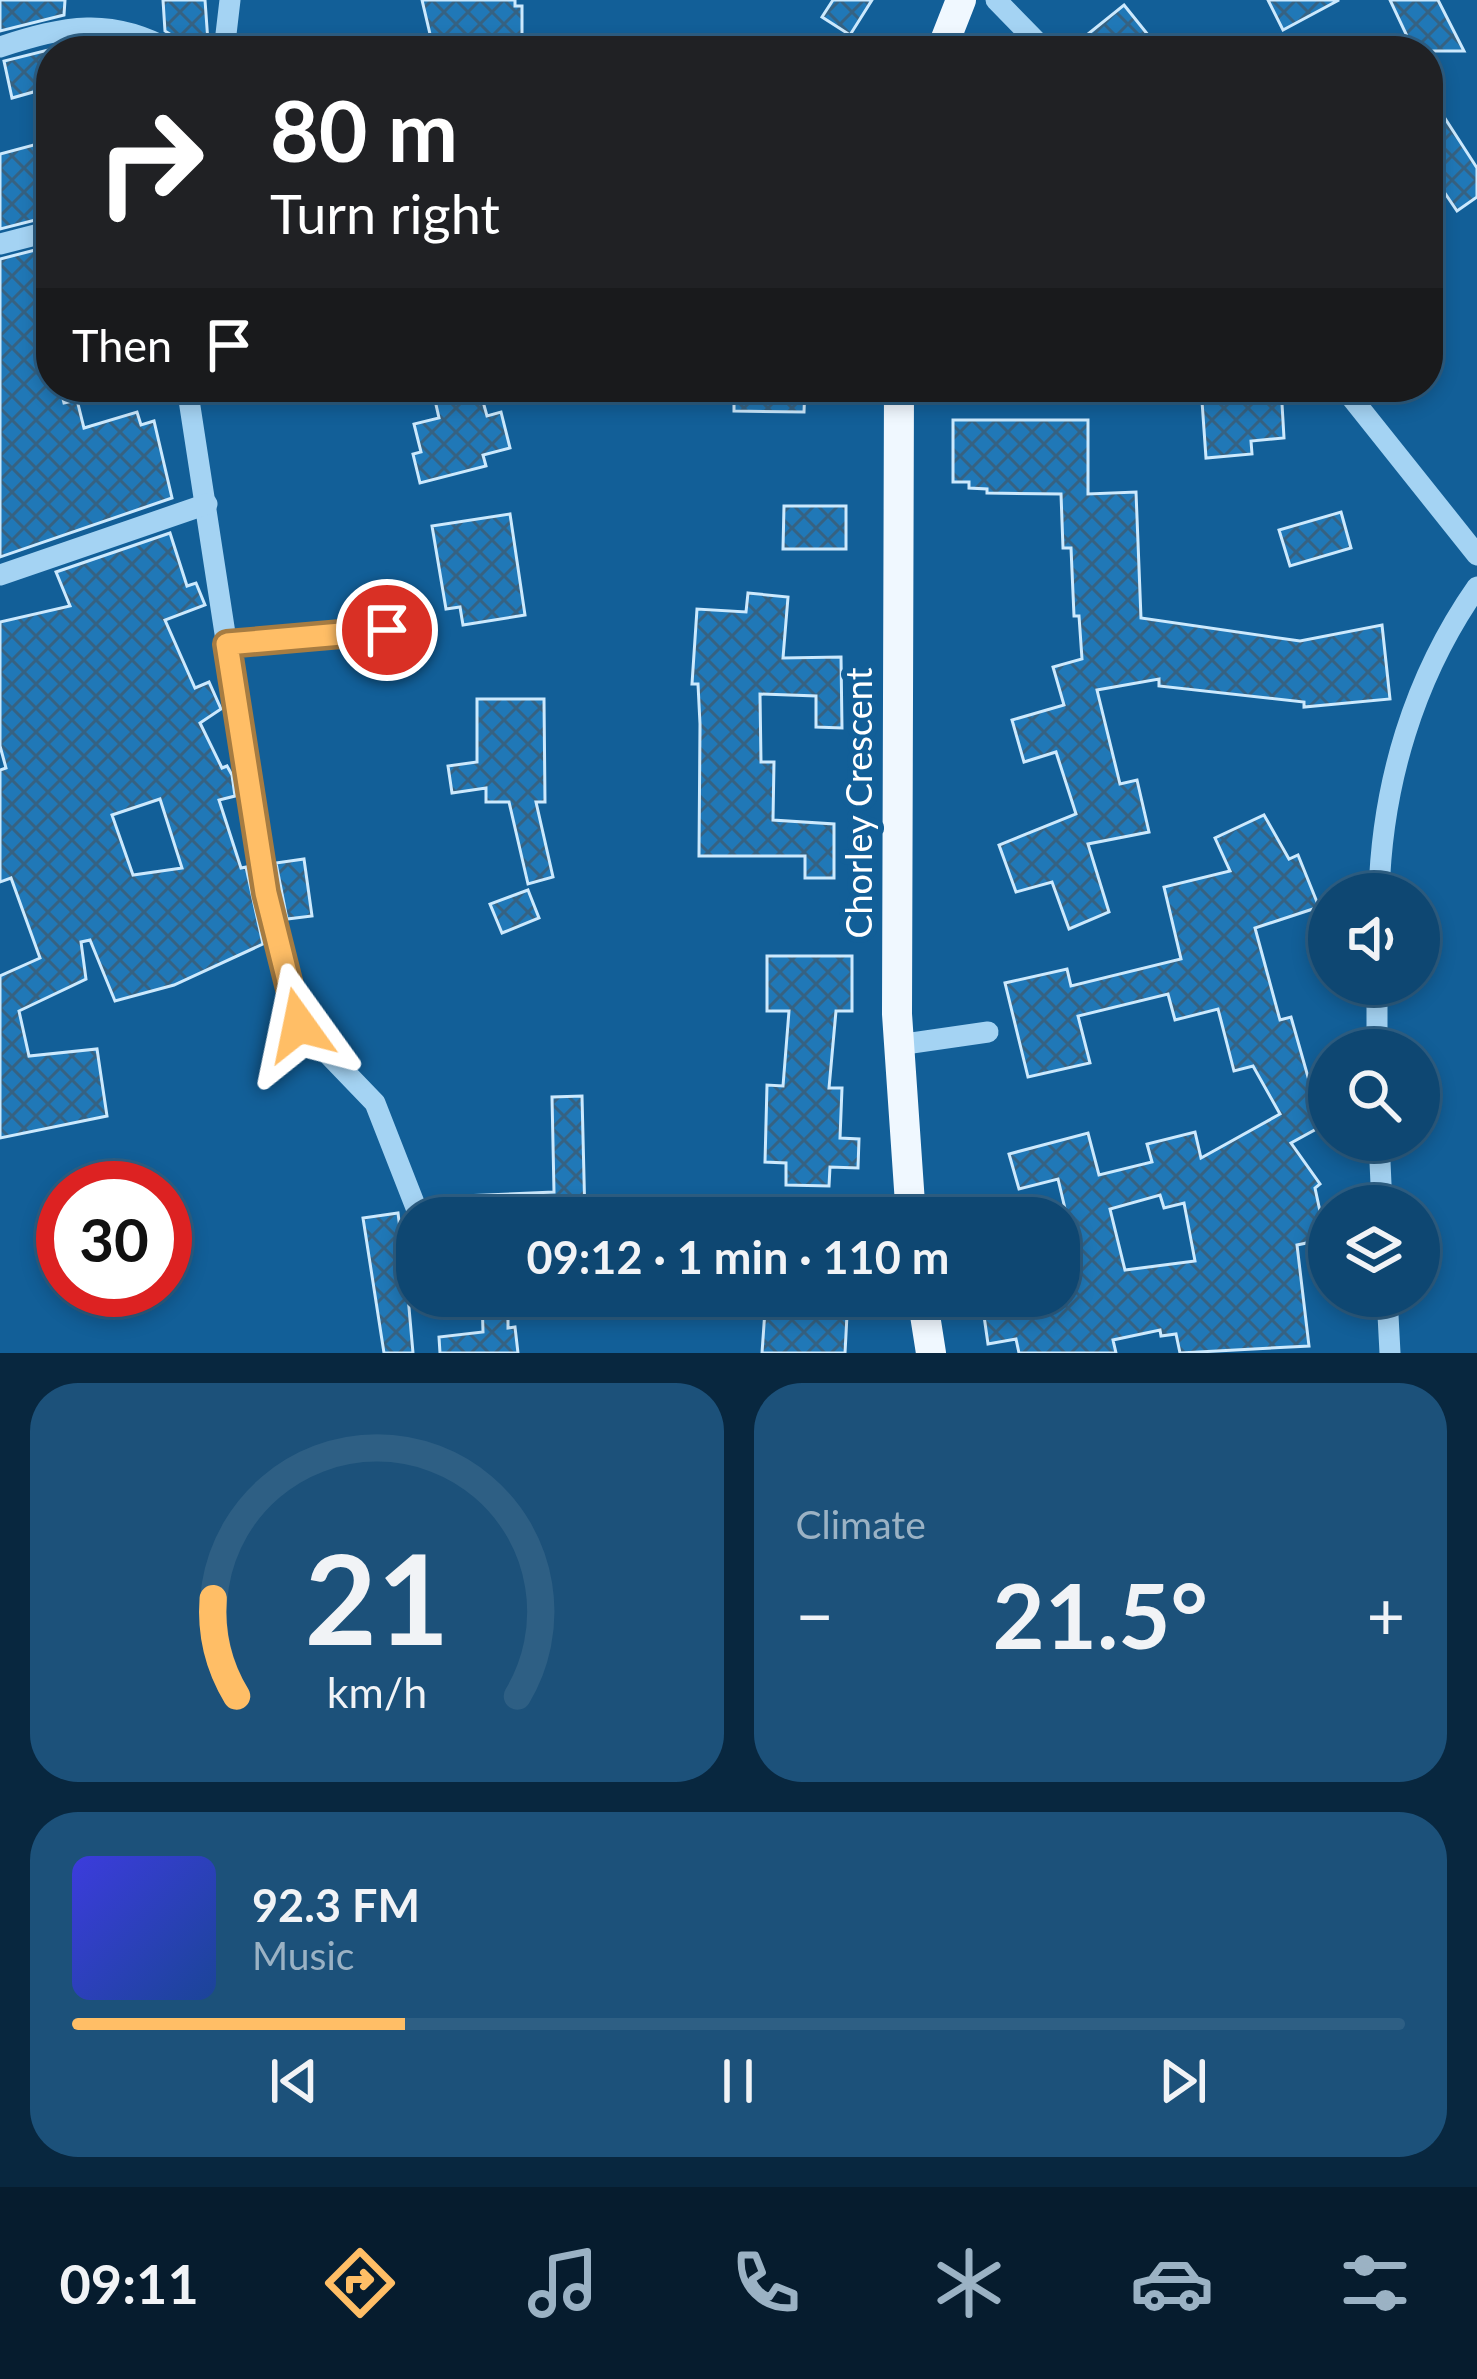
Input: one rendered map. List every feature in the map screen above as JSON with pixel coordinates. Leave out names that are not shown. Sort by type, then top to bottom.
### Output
[{"type":"main road","points":[[947,36],[962,0]]},
{"type":"main road","name":"Chorley Crescent","points":[[899,402],[898,1045],[909,1197]]},
{"type":"main road","points":[[925,1317],[931,1353]]},
{"type":"street","points":[[226,36],[230,0]]},
{"type":"street","points":[[996,0],[1031,36]]},
{"type":"street","points":[[40,36],[81,26],[147,36]]},
{"type":"street","points":[[0,46],[36,37]]},
{"type":"street","points":[[0,244],[36,235]]},
{"type":"street","points":[[190,402],[266,893],[302,1031],[333,1054],[375,1102],[412,1197]]},
{"type":"street","points":[[1355,402],[1477,555]]},
{"type":"street","points":[[0,575],[207,505]]},
{"type":"street","points":[[1381,873],[1386,823],[1407,724],[1427,673],[1477,587]]},
{"type":"street","points":[[227,644],[387,630]]},
{"type":"street","points":[[898,1045],[988,1032]]},
{"type":"street","points":[[1388,1317],[1390,1353]]},
{"type":"building","points":[[0,0],[65,0],[64,15],[0,31]]},
{"type":"building","points":[[163,0],[205,0],[208,36],[173,36],[165,31]]},
{"type":"building","points":[[422,0],[515,0],[515,6],[522,6],[522,36],[430,36]]},
{"type":"building","points":[[833,0],[872,0],[850,35],[822,17]]},
{"type":"building","points":[[1268,0],[1339,0],[1283,30]]},
{"type":"building","points":[[1390,0],[1438,0],[1464,51],[1443,51],[1443,36],[1407,36]]},
{"type":"building","points":[[1124,5],[1149,36],[1090,36]]},
{"type":"building","points":[[36,53],[36,91],[12,98],[4,61]]},
{"type":"building","points":[[1443,115],[1477,168],[1477,197],[1457,211],[1443,190]]},
{"type":"building","points":[[36,144],[36,220],[0,229],[0,154]]},
{"type":"building","points":[[36,250],[36,402],[78,402],[84,428],[137,412],[141,425],[154,421],[172,498],[0,557],[0,259]]},
{"type":"building","points":[[435,402],[483,402],[487,416],[501,412],[510,448],[483,455],[486,466],[420,483],[413,454],[421,452],[414,424],[439,418]]},
{"type":"building","points":[[734,402],[804,402],[804,412],[734,411]]},
{"type":"building","points":[[1202,402],[1282,402],[1284,438],[1251,441],[1252,454],[1206,458]]},
{"type":"building","points":[[953,420],[1088,420],[1088,494],[1136,492],[1141,618],[1300,641],[1382,625],[1390,699],[1304,707],[1304,702],[1159,686],[1159,679],[1097,690],[1120,784],[1137,780],[1149,832],[1088,844],[1109,912],[1069,929],[1052,882],[1016,892],[999,845],[1076,814],[1056,752],[1024,762],[1012,720],[1064,705],[1053,667],[1082,659],[1079,616],[1074,616],[1071,548],[1063,548],[1061,494],[987,493],[987,489],[969,488],[969,482],[953,482]]},
{"type":"building","points":[[784,506],[846,506],[846,549],[783,549]]},
{"type":"building","points":[[1341,512],[1351,548],[1290,566],[1279,530]]},
{"type":"building","points":[[510,514],[525,615],[463,625],[460,607],[446,609],[432,526]]},
{"type":"building","points":[[170,533],[187,586],[196,583],[205,605],[165,620],[195,688],[209,682],[221,709],[200,723],[222,768],[227,766],[232,775],[235,796],[219,800],[241,868],[246,867],[263,944],[174,985],[115,1001],[90,940],[81,942],[86,979],[19,1011],[29,1056],[97,1049],[107,1116],[0,1138],[0,976],[40,958],[11,878],[0,882],[0,770],[6,768],[0,746],[0,622],[70,606],[56,572]],"holes":[[[160,799],[182,868],[133,875],[112,815]]]},
{"type":"building","points":[[748,593],[788,597],[783,658],[841,657],[842,728],[816,727],[816,696],[760,694],[761,762],[774,762],[773,820],[834,824],[834,878],[805,878],[805,856],[699,856],[700,724],[698,684],[692,684],[697,609],[746,612]]},
{"type":"building","points":[[477,699],[544,699],[545,802],[536,802],[553,877],[528,884],[509,802],[486,802],[486,788],[452,793],[448,766],[477,762]]},
{"type":"building","points":[[1264,815],[1289,859],[1298,855],[1308,880],[1308,911],[1255,928],[1280,1020],[1291,1017],[1308,1077],[1308,1134],[1291,1143],[1320,1184],[1308,1185],[1308,1243],[1297,1245],[1309,1346],[1180,1353],[1176,1334],[1161,1336],[1160,1330],[1113,1340],[1116,1353],[1019,1353],[1016,1339],[988,1344],[984,1317],[1080,1317],[1080,1197],[1062,1197],[1058,1179],[1019,1189],[1009,1154],[1088,1133],[1099,1175],[1152,1162],[1147,1144],[1195,1132],[1201,1158],[1280,1114],[1253,1066],[1234,1071],[1218,1009],[1175,1020],[1168,994],[1078,1016],[1090,1063],[1028,1077],[1005,983],[1067,969],[1071,986],[1181,959],[1164,887],[1230,871],[1215,838]],"holes":[[[1160,1195],[1164,1208],[1184,1203],[1195,1261],[1125,1270],[1110,1209]]]},
{"type":"building","points":[[304,859],[312,916],[287,919],[276,863]]},
{"type":"building","points":[[528,890],[539,918],[502,933],[490,904]]},
{"type":"building","points":[[767,956],[852,956],[852,1011],[836,1011],[829,1088],[842,1088],[840,1138],[859,1139],[858,1168],[830,1167],[829,1186],[786,1185],[786,1163],[765,1162],[767,1085],[783,1086],[789,1011],[767,1011]]},
{"type":"building","points":[[582,1096],[584,1197],[439,1197],[554,1192],[552,1097]]},
{"type":"building","points":[[396,1213],[396,1317],[410,1317],[413,1353],[384,1353],[363,1218]]},
{"type":"building","points":[[483,1317],[508,1317],[508,1328],[515,1327],[518,1353],[440,1353],[439,1337],[483,1332]]},
{"type":"building","points":[[765,1317],[847,1317],[845,1353],[762,1353]]},
{"type":"route","points":[[299,1025],[294,989],[266,893],[227,644],[387,630]]}]
